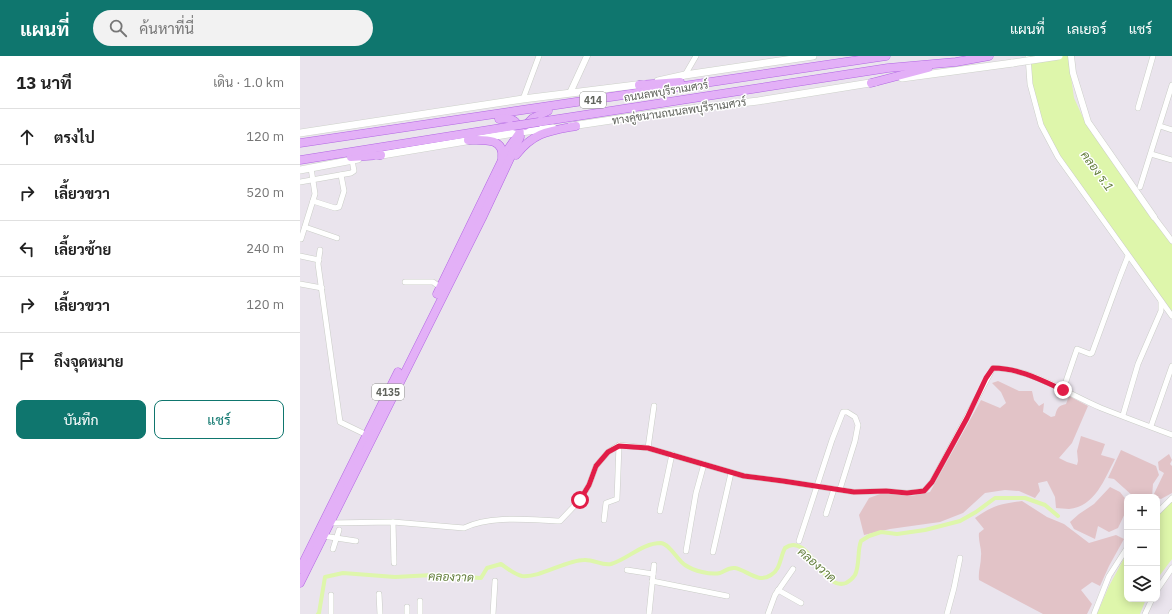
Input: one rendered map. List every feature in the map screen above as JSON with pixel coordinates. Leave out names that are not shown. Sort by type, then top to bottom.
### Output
[{"type":"main road","name":"414","points":[[300,133],[523,99],[639,85],[685,75],[813,56]]},
{"type":"main road","points":[[886,56],[888,68]]},
{"type":"main road","name":"ถนนลพบุรีราเมศวร์","points":[[300,143],[444,123],[886,56]]},
{"type":"main road","name":"ถนนลพบุรีราเมศวร์","points":[[300,160],[310,163],[517,129],[538,122],[888,68],[956,62],[988,56]]},
{"type":"main road","name":"ทางคู่ขนานถนนลพบุรีราเมศวร์","points":[[300,170],[310,163],[352,160],[468,140],[517,129],[576,126],[665,112],[758,101],[872,82],[1059,56]]},
{"type":"main road","points":[[872,82],[956,62]]},
{"type":"main road","points":[[639,85],[737,78]]},
{"type":"main road","name":"4135","points":[[300,583],[505,162],[506,152],[517,129],[540,114],[566,104]]},
{"type":"main road","points":[[444,123],[508,118],[517,124],[517,129]]},
{"type":"main road","points":[[505,162],[524,144],[533,138],[542,134],[576,126]]},
{"type":"main road","points":[[468,140],[493,141],[501,147],[505,162]]},
{"type":"main road","points":[[310,163],[381,155]]},
{"type":"main road","name":"4135","points":[[300,569],[303,556],[367,435],[440,287],[505,162]]},
{"type":"street","points":[[523,99],[539,56]]},
{"type":"street","points":[[570,93],[587,56]]},
{"type":"street","points":[[685,75],[696,56]]},
{"type":"street","points":[[1028,56],[1030,84],[1041,125],[1058,157],[1172,316]]},
{"type":"street","points":[[1070,56],[1073,73],[1088,122],[1172,241]]},
{"type":"street","points":[[1138,108],[1153,56]]},
{"type":"street","points":[[1140,187],[1170,99],[1172,85]]},
{"type":"street","points":[[1160,126],[1172,130]]},
{"type":"street","points":[[1151,154],[1172,160]]},
{"type":"street","points":[[300,182],[353,172],[352,160]]},
{"type":"street","points":[[301,238],[315,194],[310,163]]},
{"type":"street","points":[[313,202],[335,208],[339,207],[344,191],[341,175]]},
{"type":"street","points":[[305,227],[337,238]]},
{"type":"street","points":[[320,250],[319,260],[322,288],[340,422],[367,435]]},
{"type":"street","points":[[300,256],[319,260]]},
{"type":"street","points":[[1063,390],[1076,349],[1090,354],[1092,353],[1128,256]]},
{"type":"street","points":[[405,282],[433,282],[440,287]]},
{"type":"street","points":[[300,284],[322,288]]},
{"type":"street","points":[[1122,415],[1138,364],[1161,311],[1161,302]]},
{"type":"street","points":[[1151,426],[1172,366]]},
{"type":"street","points":[[330,523],[393,522],[464,528],[473,524],[498,520],[560,521],[580,500],[589,485],[596,466],[608,452],[619,446],[648,448],[744,476],[854,492],[886,491],[907,493],[924,491],[932,482],[967,418],[986,378],[993,368],[1004,368],[1038,378],[1100,407],[1172,435]]},
{"type":"street","points":[[648,448],[654,406]]},
{"type":"street","points":[[799,541],[830,446],[843,412],[847,412],[855,416],[858,425],[851,453],[826,514]]},
{"type":"street","points":[[604,520],[606,503],[617,500],[619,446]]},
{"type":"street","points":[[660,511],[672,454]]},
{"type":"street","points":[[686,551],[696,493],[704,464]]},
{"type":"street","points":[[712,552],[730,473]]},
{"type":"street","points":[[1160,510],[1172,498]]},
{"type":"street","points":[[393,522],[394,563]]},
{"type":"street","points":[[333,549],[339,530]]},
{"type":"street","points":[[323,536],[356,541]]},
{"type":"street","points":[[1094,614],[1109,576],[1124,553]]},
{"type":"street","points":[[947,614],[960,558]]},
{"type":"street","points":[[649,614],[654,565]]},
{"type":"street","points":[[1160,586],[1172,568]]},
{"type":"street","points":[[768,614],[778,590],[793,569]]},
{"type":"street","points":[[627,570],[652,574]]},
{"type":"street","points":[[493,614],[495,581]]},
{"type":"street","points":[[652,581],[727,596]]},
{"type":"street","points":[[778,590],[801,603]]},
{"type":"street","points":[[379,594],[380,614]]},
{"type":"street","points":[[331,595],[331,614]]},
{"type":"street","points":[[420,601],[420,614]]},
{"type":"street","points":[[1145,614],[1151,602]]},
{"type":"street","points":[[406,614],[407,607]]},
{"type":"shaded area","points":[[998,381],[1019,391],[1032,391],[1034,400],[1039,406],[1044,403],[1043,412],[1051,417],[1055,416],[1057,409],[1066,404],[1069,396],[1088,406],[1072,443],[1059,458],[1077,465],[1077,451],[1081,436],[1105,444],[1101,455],[1115,459],[1103,483],[1092,497],[1086,503],[1078,507],[1069,509],[1056,508],[1055,497],[1047,481],[1038,483],[1040,491],[1035,498],[1019,491],[1005,490],[985,493],[963,513],[940,522],[890,529],[864,535],[859,515],[869,498],[883,493],[912,496],[930,492],[981,400],[1000,408],[1006,403],[1001,392],[992,383]]},
{"type":"shaded area","points":[[1121,450],[1156,466],[1159,475],[1153,484],[1152,494],[1131,494],[1114,479],[1108,478]]},
{"type":"shaded area","points":[[1169,454],[1172,460],[1170,464],[1172,466],[1172,493],[1161,499],[1160,494],[1154,494],[1164,473],[1159,470],[1158,462]]},
{"type":"shaded area","points":[[1110,487],[1120,492],[1124,497],[1124,515],[1118,528],[1109,532],[1098,526],[1095,539],[1074,529],[1070,522],[1094,504]]},
{"type":"shaded area","points":[[1022,501],[1047,517],[1064,524],[1089,543],[1116,535],[1124,539],[1100,586],[1092,582],[1081,590],[1092,604],[1087,614],[1043,614],[979,580],[981,553],[979,533],[984,529],[975,518],[987,510],[1008,503]]},
{"type":"water","name":"คลอง ร.1","points":[[1028,56],[1068,56],[1074,98],[1085,122],[1172,243],[1172,312],[1058,155],[1043,124],[1032,86]]},
{"type":"water","points":[[1172,501],[1172,559],[1160,575],[1160,530],[1160,514]]},
{"type":"water","points":[[1124,558],[1124,602],[1145,602],[1140,614],[1097,614],[1109,586]]},
{"type":"waterway","name":"คลองวาด","points":[[318,614],[325,577],[343,573],[395,577],[433,575],[481,578],[487,568],[501,564],[517,574],[529,576],[577,561],[587,560],[611,564],[623,559],[641,548],[661,543],[667,546],[685,565],[697,571],[720,573],[735,568],[753,576],[762,578],[771,575],[777,570],[785,548],[794,545],[809,554],[830,579],[837,583],[846,583],[855,575],[857,571],[861,541],[869,536],[881,532],[897,534],[925,530],[960,521],[976,512],[995,498],[1025,498],[1045,505],[1058,516]]},
{"type":"route","points":[[580,500],[589,485],[596,466],[608,452],[619,446],[648,448],[744,476],[854,492],[886,491],[907,493],[924,491],[932,482],[980,394],[986,378],[993,368],[1004,368],[1038,378],[1063,390]]}]
